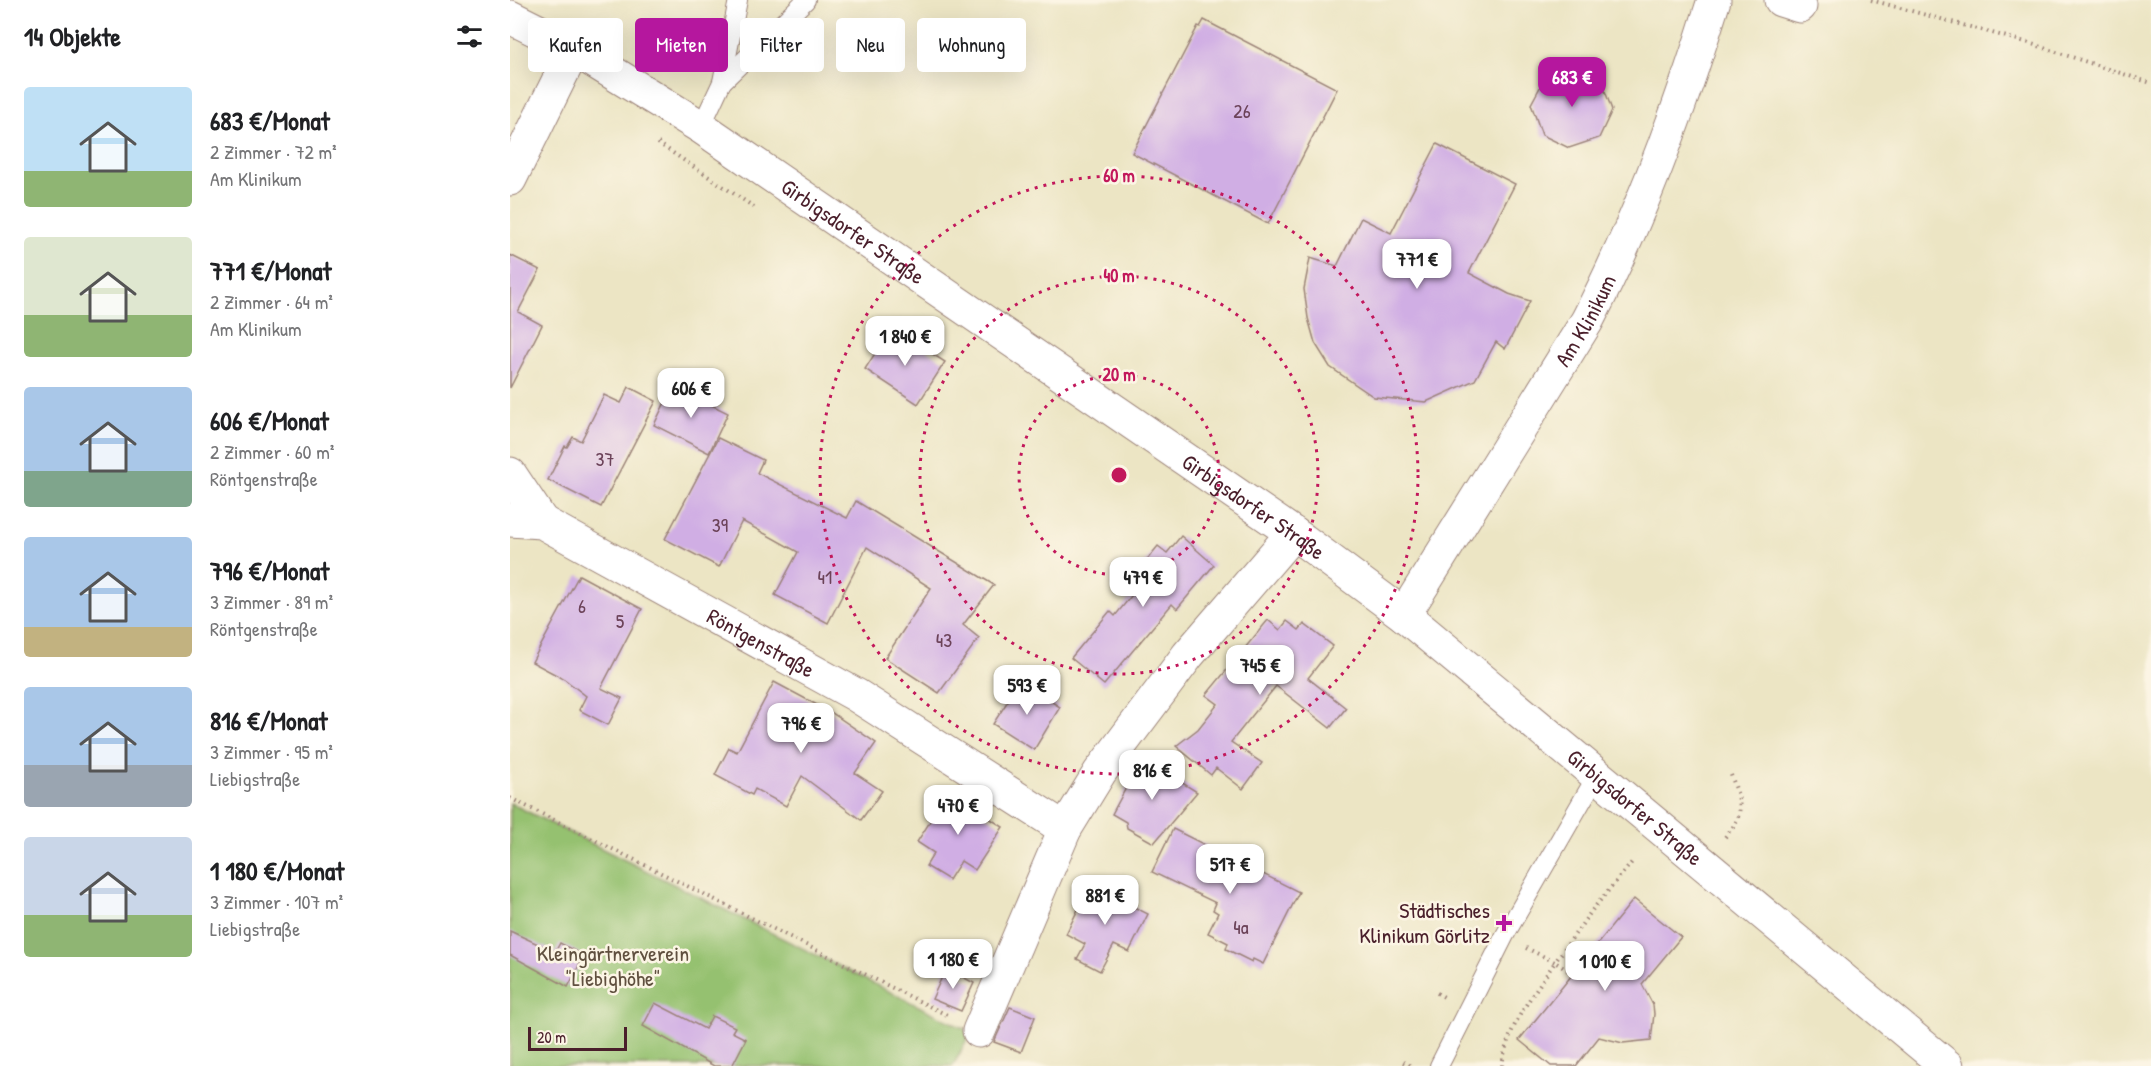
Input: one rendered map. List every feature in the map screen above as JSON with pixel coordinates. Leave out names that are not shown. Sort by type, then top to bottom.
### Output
[{"type":"street","name":"Am Klinikum","points":[[1404,615],[1587,321],[1609,279],[1685,94],[1714,0]]},
{"type":"street","name":"Girbigsdorfer Straße","points":[[510,17],[528,26]]},
{"type":"street","points":[[510,179],[563,72]]},
{"type":"street","name":"Girbigsdorfer Straße","points":[[611,72],[701,127],[1293,533],[1404,615],[1947,1066]]},
{"type":"street","name":"Röntgenstraße","points":[[510,474],[542,522]]},
{"type":"street","name":"Röntgenstraße","points":[[510,520],[542,522],[856,695],[1065,829]]},
{"type":"street","points":[[979,1031],[1065,829],[1100,772],[1188,655],[1293,533]]},
{"type":"lane","points":[[701,127],[722,82],[738,0]]},
{"type":"lane","points":[[722,82],[806,0]]},
{"type":"lane","points":[[1439,1066],[1505,935],[1597,774]]},
{"type":"path","points":[[1871,0],[2030,43],[2151,83]]},
{"type":"path","points":[[1703,863],[1737,824],[1741,812],[1731,775]]},
{"type":"path","points":[[510,798],[979,1031]]},
{"type":"path","points":[[1502,1066],[1506,1042],[1515,1023],[1593,909],[1633,861]]},
{"type":"path","points":[[1521,946],[1555,962],[1573,974]]},
{"type":"path","points":[[1403,1062],[1411,1066]]},
{"type":"green space","name":"Kleingärtnerverein \"Liebighöhe\"","points":[[510,803],[971,1032],[953,1066],[510,1066]]},
{"type":"building","points":[[1204,20],[1337,89],[1268,224],[1132,153],[1198,26],[1200,27]]},
{"type":"building","points":[[1574,67],[1601,80],[1612,110],[1599,138],[1569,148],[1542,135],[1531,104],[1545,78]]},
{"type":"building","points":[[1437,144],[1515,184],[1469,273],[1509,294],[1530,301],[1505,349],[1496,342],[1475,380],[1426,402],[1374,397],[1330,367],[1315,343],[1308,318],[1304,289],[1310,258],[1337,266],[1361,218],[1391,233]]},
{"type":"building","points":[[510,255],[540,270],[518,312],[542,325],[510,388]]},
{"type":"building","points":[[888,333],[903,343],[906,337],[945,362],[918,404],[865,369]]},
{"type":"building","points":[[673,386],[728,413],[709,453],[654,425]]},
{"type":"building","points":[[629,387],[656,401],[601,507],[548,480],[565,446],[567,447],[573,437],[581,441],[604,395],[621,403]]},
{"type":"building","points":[[718,438],[763,460],[757,473],[847,518],[856,501],[994,585],[963,625],[979,638],[939,693],[885,658],[931,588],[867,547],[828,623],[775,595],[798,552],[742,521],[719,567],[665,539]]},
{"type":"building","points":[[1181,536],[1214,565],[1177,609],[1172,604],[1104,685],[1071,658],[1110,611],[1115,616],[1149,574],[1141,567],[1158,546],[1167,553]]},
{"type":"building","points":[[579,575],[642,609],[601,688],[622,698],[608,725],[579,710],[586,696],[564,679],[532,662]]},
{"type":"building","points":[[1268,620],[1280,630],[1287,621],[1299,630],[1304,624],[1333,646],[1308,678],[1346,708],[1330,728],[1276,686],[1231,742],[1262,763],[1243,789],[1216,768],[1211,775],[1176,746],[1198,729],[1218,704],[1206,695]]},
{"type":"building","points":[[774,682],[832,713],[876,743],[855,773],[882,791],[861,820],[802,776],[786,806],[755,789],[752,795],[715,775],[729,748],[737,752]]},
{"type":"building","points":[[1020,682],[1060,707],[1034,750],[993,724]]},
{"type":"building","points":[[1142,758],[1197,792],[1154,843],[1127,828],[1126,822],[1112,814]]},
{"type":"building","points":[[949,792],[1003,827],[975,870],[961,861],[949,880],[926,866],[934,853],[917,842]]},
{"type":"building","points":[[1173,829],[1299,892],[1263,964],[1253,959],[1252,962],[1226,949],[1228,943],[1208,933],[1218,913],[1213,910],[1216,903],[1152,872]]},
{"type":"building","points":[[1090,885],[1148,914],[1129,952],[1114,945],[1100,971],[1077,959],[1085,944],[1066,934]]},
{"type":"building","points":[[1634,899],[1681,937],[1642,984],[1653,1005],[1651,1040],[1623,1043],[1599,1037],[1576,1066],[1551,1066],[1519,1040]]},
{"type":"building","points":[[510,931],[555,952],[560,943],[584,956],[568,987],[510,955]]},
{"type":"building","points":[[946,968],[974,983],[961,1011],[932,999]]},
{"type":"building","points":[[655,1003],[705,1029],[712,1016],[735,1027],[732,1032],[746,1039],[732,1066],[714,1066],[643,1026]]},
{"type":"building","points":[[1010,1007],[1035,1017],[1021,1052],[994,1042]]},
{"type":"place","name":"Städtisches Klinikum Görlitz","points":[[1504,923]]}]
